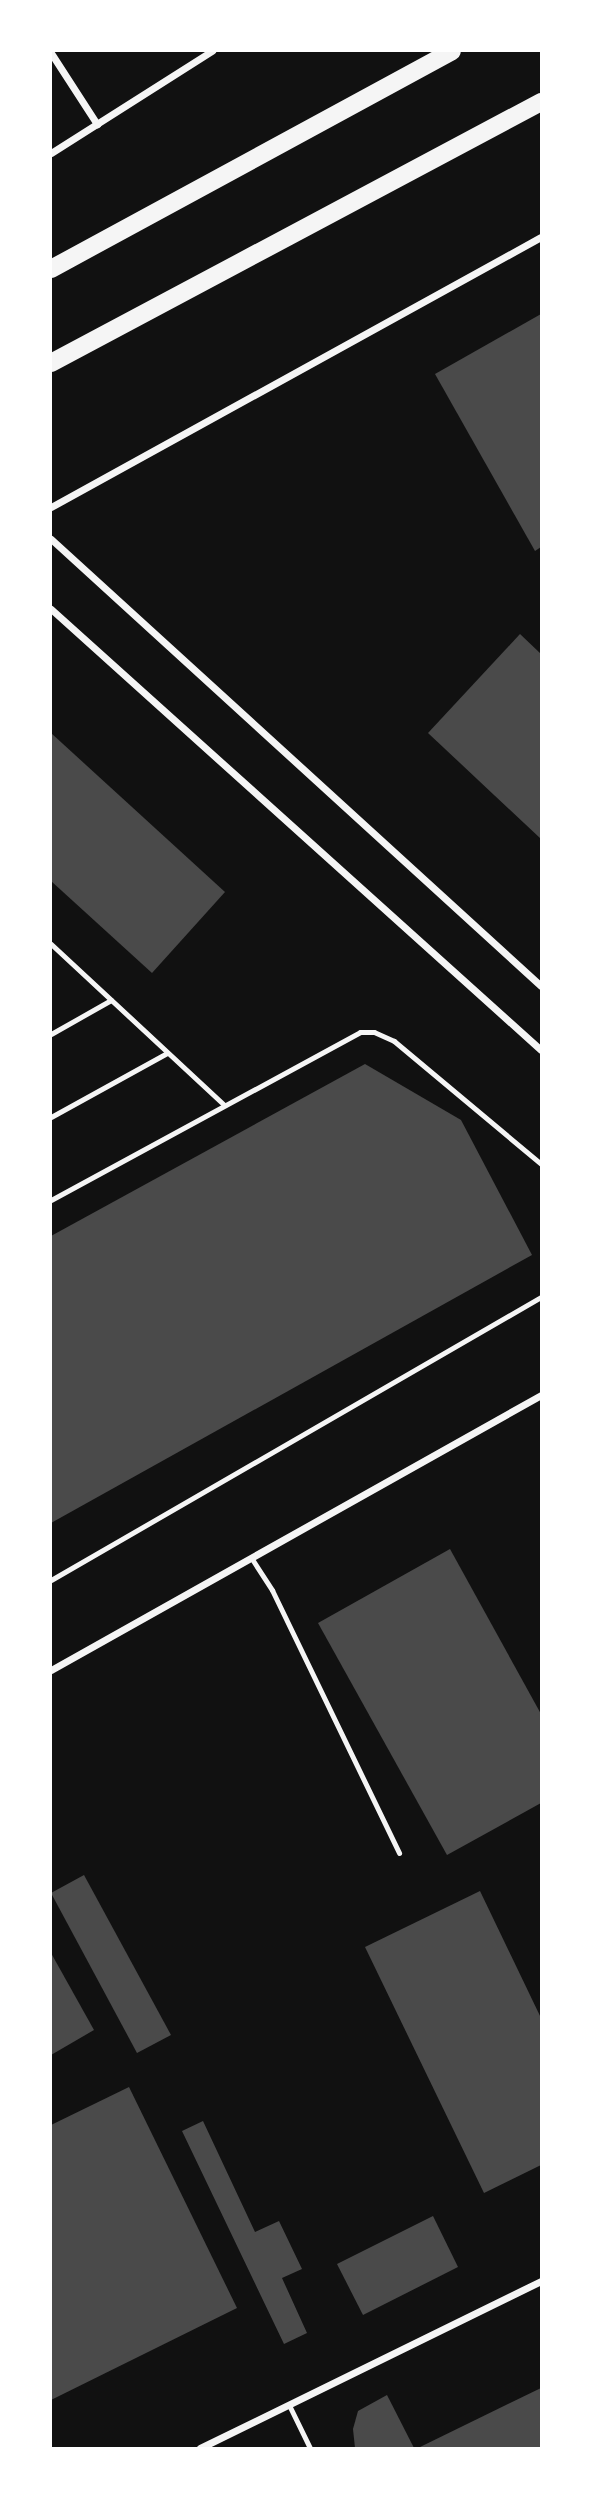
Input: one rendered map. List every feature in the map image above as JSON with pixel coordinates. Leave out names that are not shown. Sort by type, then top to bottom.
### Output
[{"type":"main road","points":[[51,269],[452,51]]},
{"type":"main road","points":[[51,363],[541,102]]},
{"type":"street","points":[[51,153],[212,51]]},
{"type":"street","points":[[51,52],[97,124]]},
{"type":"street","points":[[51,507],[541,237]]},
{"type":"street","points":[[51,539],[541,986]]},
{"type":"street","points":[[51,609],[541,1050]]},
{"type":"street","points":[[51,1670],[541,1395]]},
{"type":"street","points":[[200,2448],[541,2281]]},
{"type":"lane","points":[[51,944],[223,1104]]},
{"type":"lane","points":[[51,1034],[111,1000]]},
{"type":"lane","points":[[51,1200],[346,1036],[374,1032],[394,1041],[541,1164]]},
{"type":"lane","points":[[51,1117],[167,1053]]},
{"type":"lane","points":[[51,1580],[541,1297]]},
{"type":"lane","points":[[252,1559],[272,1590],[399,1853]]},
{"type":"lane","points":[[289,2405],[310,2448]]},
{"type":"building","points":[[541,314],[541,547],[535,551],[435,374]]},
{"type":"building","points":[[520,634],[541,654],[541,839],[428,733]]},
{"type":"building","points":[[51,733],[225,892],[152,973],[51,881]]},
{"type":"building","points":[[365,1064],[461,1120],[532,1255],[51,1523],[51,1236]]},
{"type":"building","points":[[450,1549],[541,1714],[541,1803],[447,1855],[318,1623]]},
{"type":"building","points":[[84,1875],[171,2035],[137,2053],[51,1893]]},
{"type":"building","points":[[480,1891],[541,2018],[541,2165],[484,2193],[365,1947]]},
{"type":"building","points":[[51,1953],[94,2030],[51,2055]]},
{"type":"building","points":[[129,2087],[237,2308],[51,2400],[51,2125]]},
{"type":"building","points":[[203,2121],[255,2232],[279,2221],[302,2269],[282,2278],[307,2333],[284,2344],[182,2131]]},
{"type":"building","points":[[433,2216],[458,2267],[363,2315],[337,2264]]},
{"type":"building","points":[[541,2388],[541,2448],[418,2448]]},
{"type":"building","points":[[387,2395],[414,2448],[355,2448],[353,2429],[358,2411]]}]
